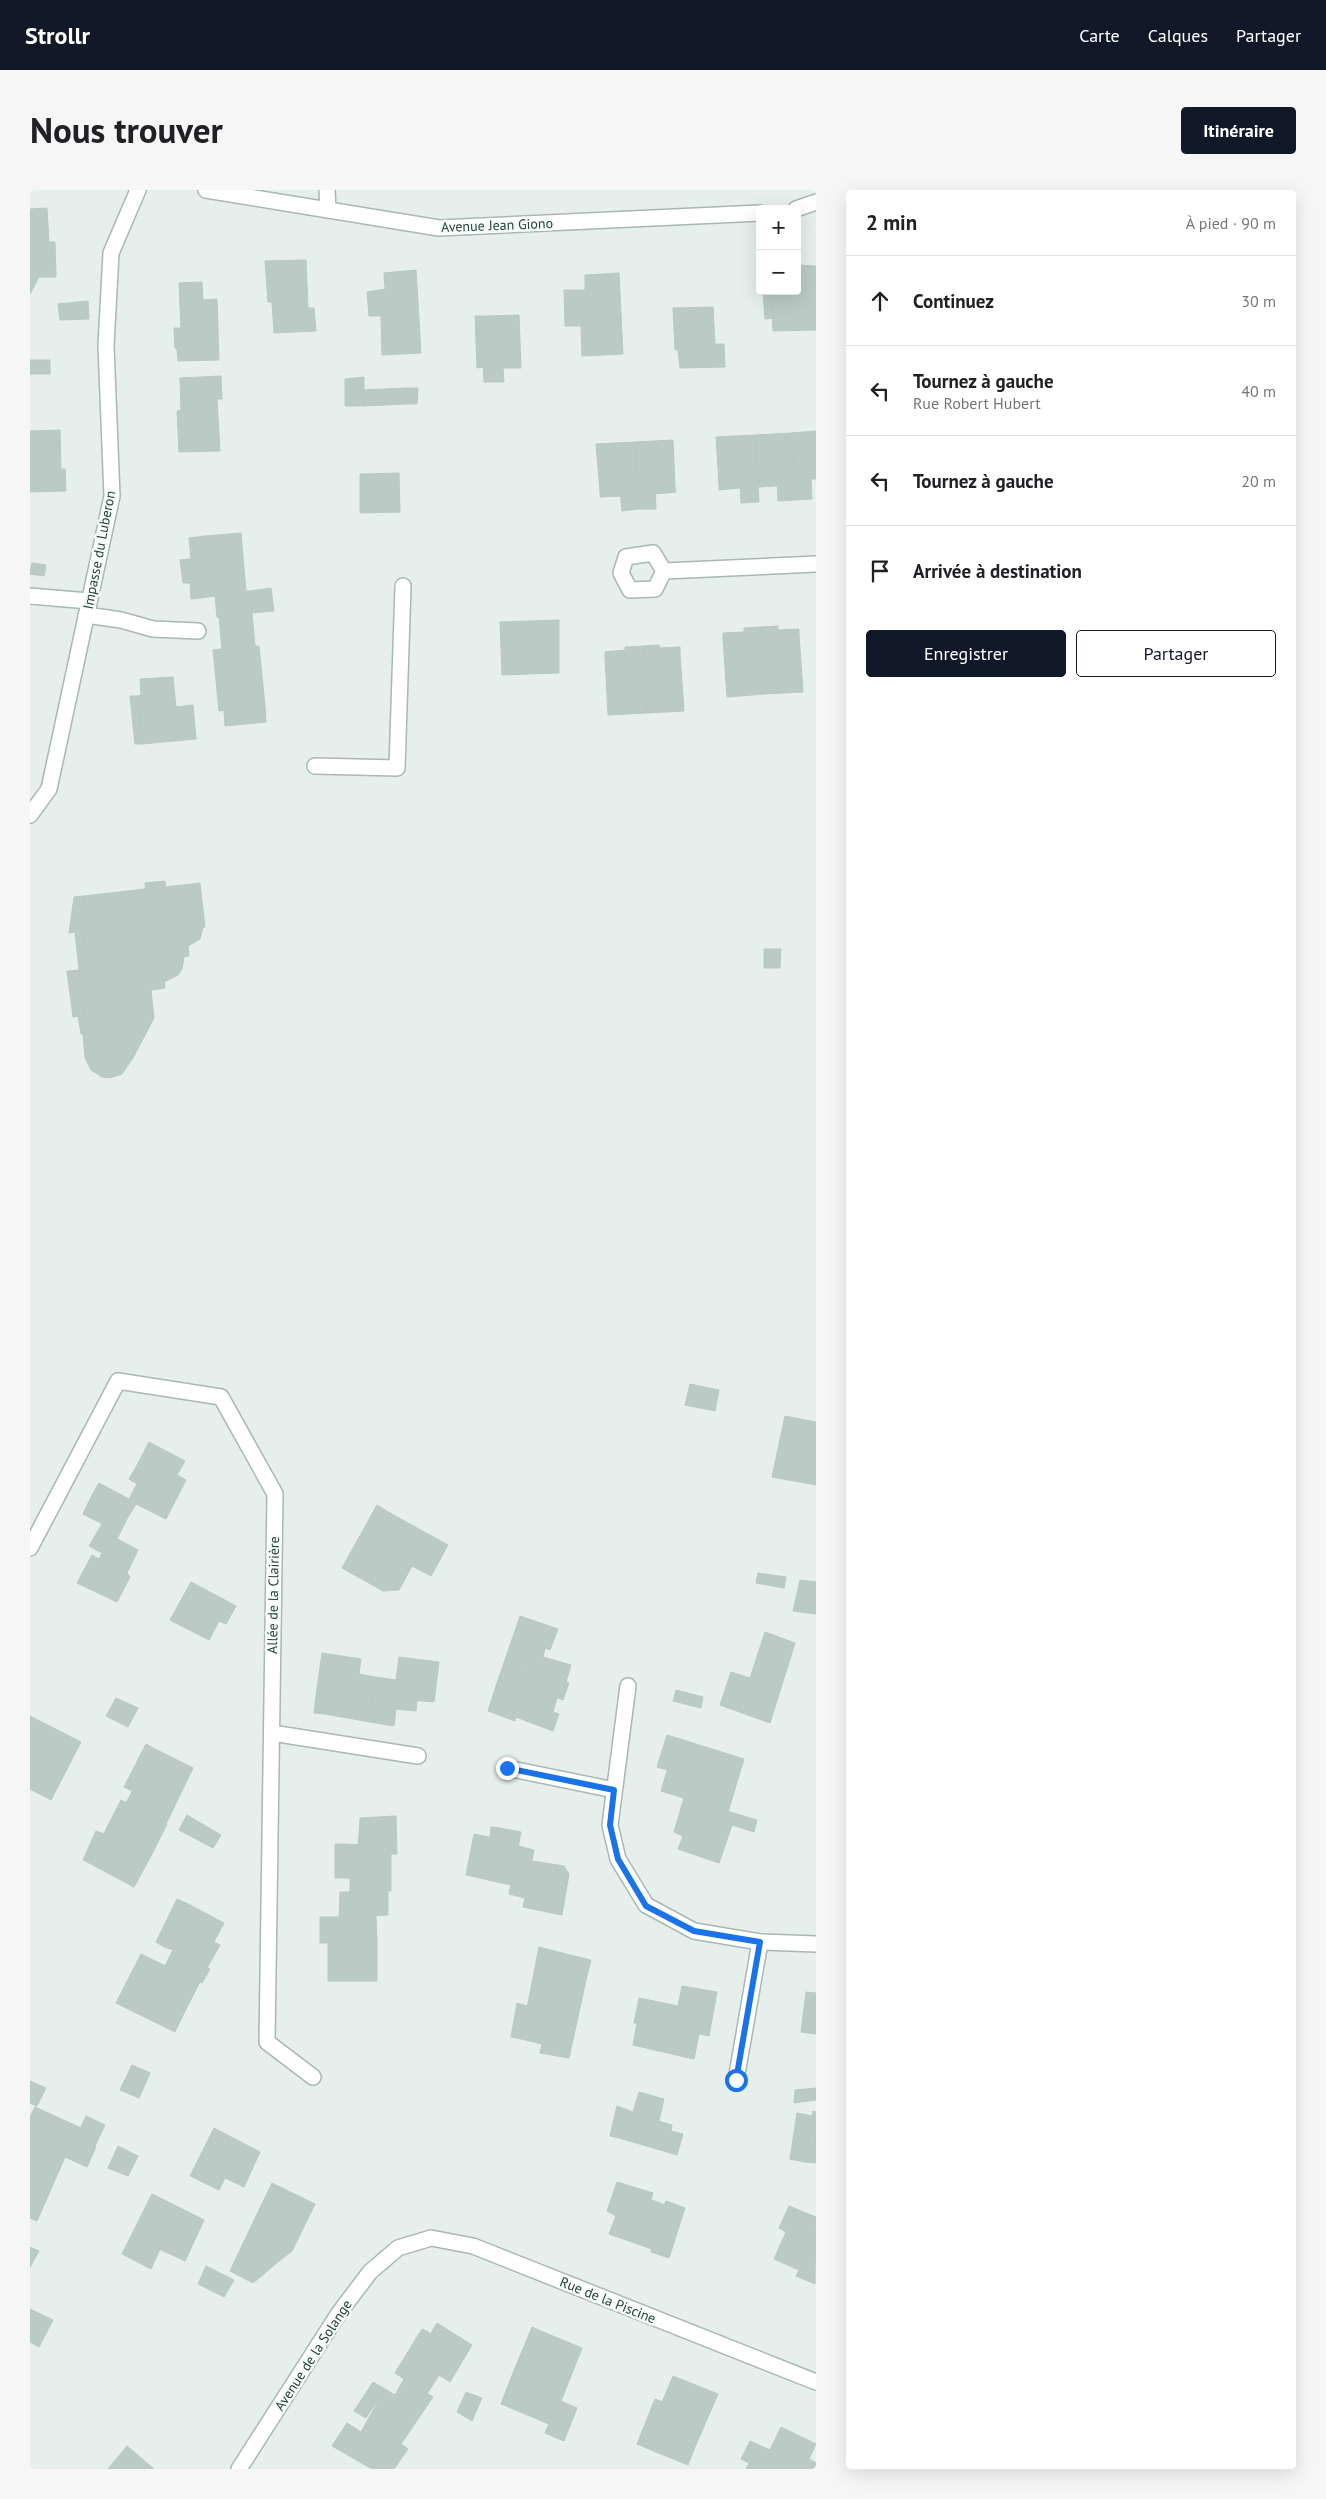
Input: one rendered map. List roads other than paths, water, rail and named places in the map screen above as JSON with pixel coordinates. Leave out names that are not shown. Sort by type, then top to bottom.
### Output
[{"type":"street","name":"Impasse du Luberon","points":[[30,815],[49,789],[112,496],[106,346],[111,253],[138,190]]},
{"type":"street","name":"Avenue Jean Giono","points":[[206,190],[439,228],[756,214]]},
{"type":"street","points":[[327,190],[328,210]]},
{"type":"street","points":[[801,207],[816,202]]},
{"type":"street","points":[[664,571],[816,564]]},
{"type":"street","points":[[315,766],[397,768],[403,586]]},
{"type":"street","points":[[30,596],[42,595],[153,630],[198,631]]},
{"type":"street","name":"Allée de la Clairière","points":[[30,1548],[118,1382],[221,1397],[274,1494],[267,2042],[313,2077]]},
{"type":"street","points":[[628,1686],[610,1825],[618,1859],[646,1906],[694,1931],[760,1942],[816,1944]]},
{"type":"street","points":[[272,1733],[418,1756]]},
{"type":"street","points":[[507,1768],[614,1790]]},
{"type":"street","points":[[736,2080],[760,1942]]},
{"type":"street","name":"Rue de la Piscine","points":[[398,2248],[431,2238],[473,2246],[816,2382]]},
{"type":"street","name":"Avenue de la Solange","points":[[239,2469],[339,2313],[370,2272],[398,2248]]}]
